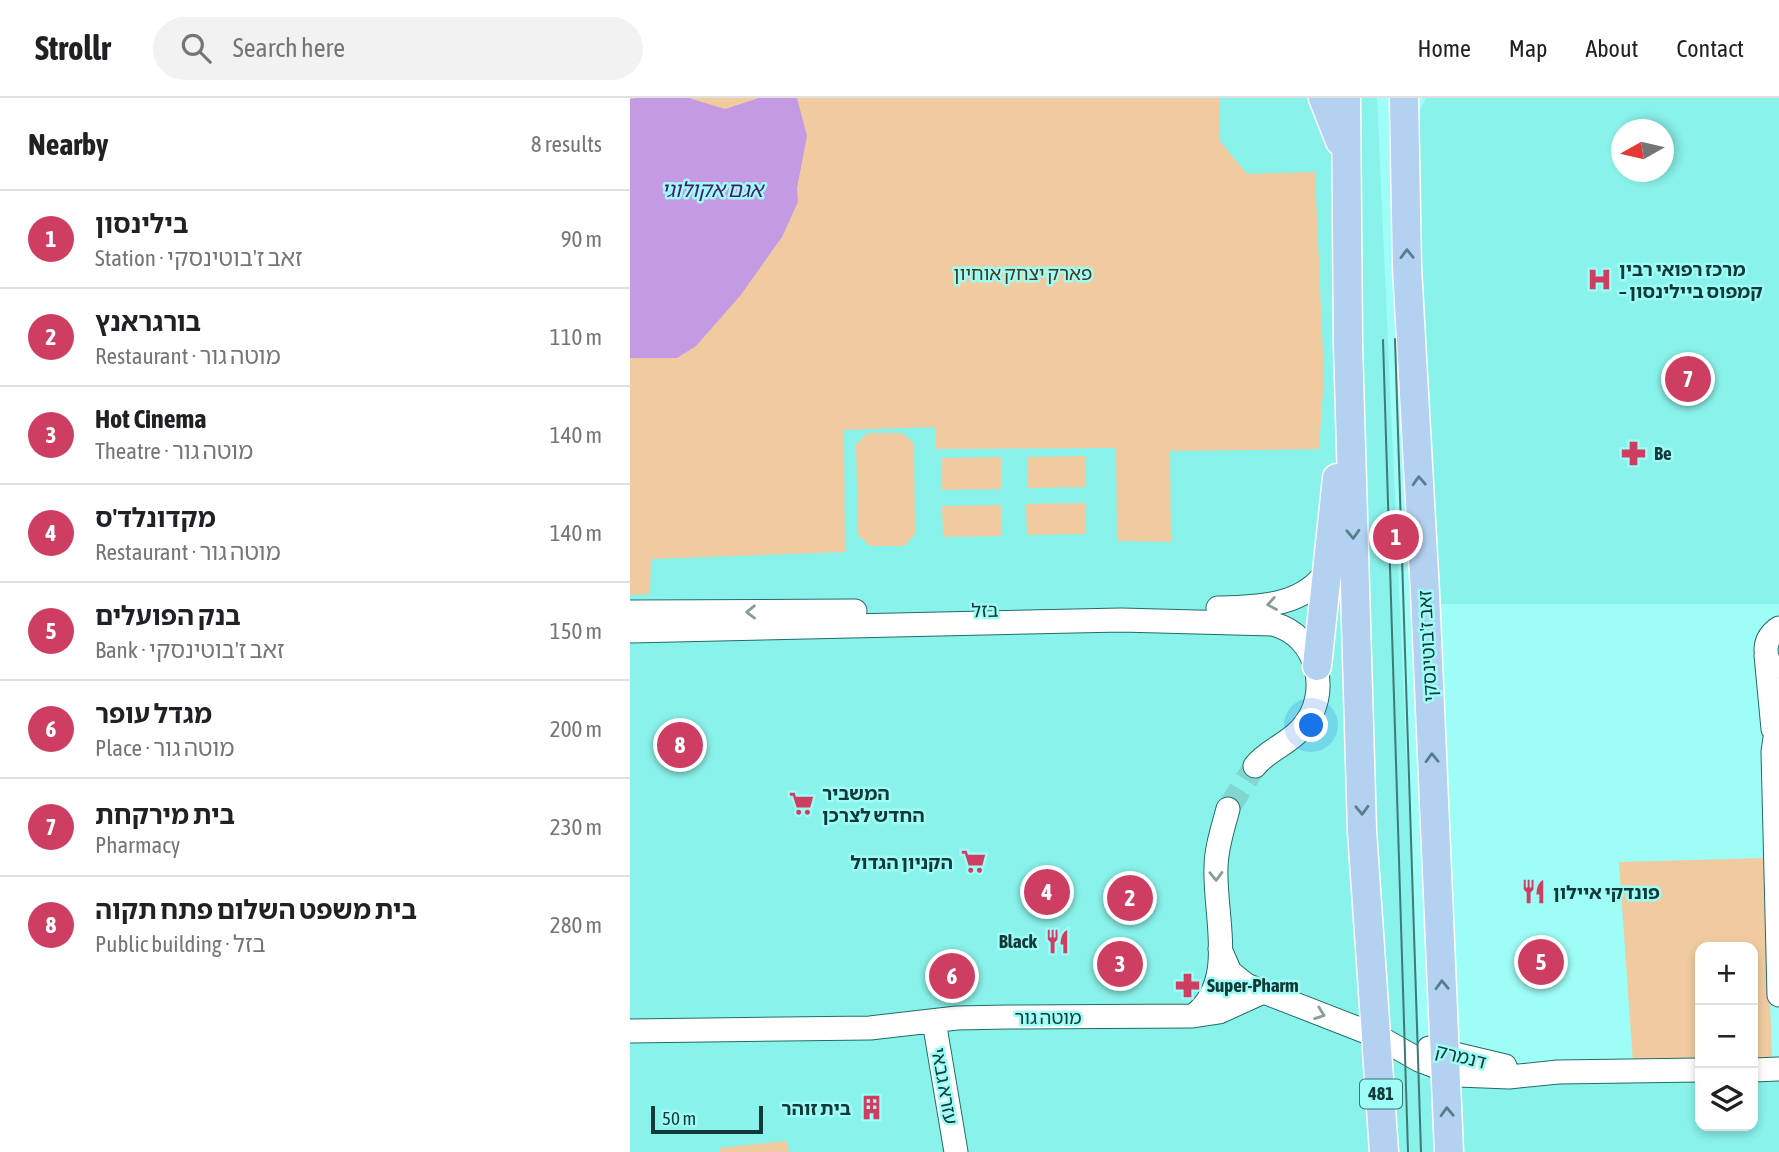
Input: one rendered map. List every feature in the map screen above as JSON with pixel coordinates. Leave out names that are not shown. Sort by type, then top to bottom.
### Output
[{"type":"main road","points":[[1323,98],[1331,112],[1346,168]]},
{"type":"main road","name":"481","points":[[1346,98],[1348,343],[1362,831],[1384,1152]]},
{"type":"main road","name":"זאב ז'בוטינסקי","points":[[1404,98],[1407,267],[1425,592],[1449,1152]]},
{"type":"main road","points":[[1404,138],[1418,98]]},
{"type":"main road","points":[[1317,666],[1348,343]]},
{"type":"street","name":"בזל","points":[[630,612],[1242,608],[1296,597],[1314,587],[1328,569]]},
{"type":"street","name":"בזל","points":[[630,631],[1121,620],[1273,624],[1296,633],[1309,647],[1317,666]]},
{"type":"street","points":[[1779,628],[1768,639],[1773,663],[1769,707],[1777,721],[1779,995]]},
{"type":"street","points":[[1255,766],[1266,753],[1303,728],[1317,692],[1317,666]]},
{"type":"street","points":[[1193,1016],[1208,1005],[1216,990],[1220,949],[1216,869],[1228,809]]},
{"type":"street","points":[[1220,949],[1230,972],[1263,992],[1377,1036]]},
{"type":"street","name":"מוטה גור","points":[[630,1031],[870,1028],[1021,1016],[1193,1016],[1219,1012],[1263,992]]},
{"type":"street","name":"עזרא גבאי","points":[[933,1021],[956,1152]]},
{"type":"street","name":"דנמרק","points":[[1377,1036],[1445,1062],[1481,1063],[1546,1072],[1695,1070]]},
{"type":"street","points":[[1758,1070],[1779,1069]]},
{"type":"shaded area","points":[[630,98],[1377,98],[1421,1078],[1695,1070],[1695,1131],[1758,1131],[1758,1070],[1779,1070],[1779,1152],[630,1152]]},
{"type":"shaded area","name":"מרכז רפואי רבין – קמפוס ביילינסון","points":[[1426,98],[1779,98],[1779,604],[1438,604],[1411,155],[1419,112]]},
{"type":"green space","name":"פארק יצחק אוחיון","points":[[630,98],[1219,98],[1220,141],[1247,174],[1315,172],[1324,376],[1319,449],[1170,451],[1171,542],[1117,541],[1116,448],[936,449],[936,427],[844,430],[845,552],[651,559],[650,594],[630,595]]},
{"type":"green space","points":[[868,433],[902,433],[914,443],[915,534],[904,546],[870,546],[858,535],[856,444]]},
{"type":"green space","points":[[1086,456],[1086,487],[1028,488],[1027,457]]},
{"type":"green space","points":[[1001,457],[1001,489],[942,490],[942,458]]},
{"type":"green space","points":[[1085,503],[1085,534],[1027,535],[1026,504]]},
{"type":"green space","points":[[1001,505],[1002,536],[943,537],[942,506]]},
{"type":"green space","points":[[1765,858],[1772,1057],[1758,1058],[1758,942],[1695,942],[1695,1060],[1633,1063],[1619,862]]},
{"type":"green space","points":[[787,1141],[789,1152],[720,1152],[719,1148]]},
{"type":"water","name":"אגם אקולוגי","points":[[689,98],[725,109],[759,98],[797,98],[807,136],[797,188],[798,202],[782,237],[740,296],[696,346],[677,358],[630,358],[630,99]]},
{"type":"tunnel","points":[[1228,809],[1255,766]]},
{"type":"tram line","points":[[1395,339],[1421,1152]]},
{"type":"tram line","points":[[1383,340],[1408,1152]]},
{"type":"place","name":"מרכז רפואי רבין – קמפוס ביילינסון","points":[[1599,280]]},
{"type":"place","name":"בית מירקחת","points":[[1688,379]]},
{"type":"place","name":"Be","points":[[1634,453]]},
{"type":"place","name":"בילינסון","points":[[1396,537]]},
{"type":"place","name":"בית משפט השלום פתח תקוה","points":[[680,745]]},
{"type":"place","name":"המשביר החדש לצרכן","points":[[802,804]]},
{"type":"place","name":"הקניון הגדול","points":[[973,862]]},
{"type":"place","name":"מקדונלד'ס","points":[[1047,892]]},
{"type":"place","name":"פונדקי איילון","points":[[1533,892]]},
{"type":"place","name":"בורגראנץ","points":[[1130,898]]},
{"type":"place","name":"Black","points":[[1057,941]]},
{"type":"place","name":"בנק הפועלים","points":[[1541,962]]},
{"type":"place","name":"Hot Cinema","points":[[1120,964]]},
{"type":"place","name":"מגדל עופר","points":[[952,976]]},
{"type":"place","name":"Super-Pharm","points":[[1187,985]]},
{"type":"place","name":"בית זוהר","points":[[871,1108]]}]
